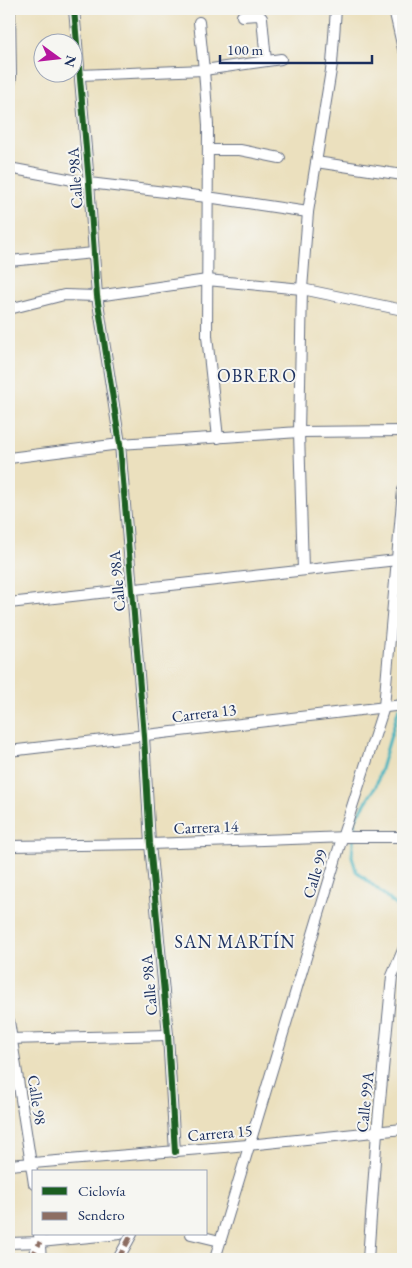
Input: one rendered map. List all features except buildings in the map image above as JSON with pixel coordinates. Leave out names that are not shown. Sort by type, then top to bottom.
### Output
[{"type":"street","points":[[9,92],[11,77],[10,9]]},
{"type":"street","name":"Calle 98A","points":[[74,9],[76,32]]},
{"type":"street","points":[[303,570],[299,432],[302,289],[308,212],[332,64],[336,9]]},
{"type":"street","points":[[394,9],[403,49]]},
{"type":"street","points":[[242,16],[259,15],[262,18],[266,61]]},
{"type":"street","points":[[199,22],[208,126],[207,336],[218,438]]},
{"type":"street","points":[[82,75],[204,70],[281,59]]},
{"type":"street","name":"Calle 98A","points":[[81,82],[97,296],[120,444],[144,736],[150,844],[168,1035],[175,1152]]},
{"type":"street","points":[[208,150],[240,150],[280,158]]},
{"type":"street","points":[[316,162],[403,175]]},
{"type":"street","points":[[9,168],[89,183],[207,197],[308,212]]},
{"type":"street","points":[[9,261],[94,253]]},
{"type":"street","points":[[9,309],[64,295],[97,296],[207,280],[302,289],[403,310]]},
{"type":"street","points":[[9,458],[120,444],[299,432],[403,431]]},
{"type":"street","name":"Calle 99","points":[[215,1259],[248,1145],[387,706],[403,490]]},
{"type":"street","points":[[9,602],[397,560]]},
{"type":"street","name":"Carrera 13","points":[[9,751],[403,705]]},
{"type":"street","name":"Carrera 14","points":[[9,846],[403,837]]},
{"type":"street","name":"Calle 99A","points":[[368,1259],[377,1132],[392,976],[403,950]]},
{"type":"street","name":"Calle 98","points":[[9,1021],[10,1038],[33,1170]]},
{"type":"street","points":[[10,1038],[168,1035]]},
{"type":"street","name":"Carrera 15","points":[[9,1165],[175,1152],[403,1129]]},
{"type":"street","points":[[9,1243],[40,1238],[80,1236]]},
{"type":"street","points":[[118,1259],[131,1236]]},
{"type":"street","points":[[199,1236],[220,1241]]},
{"type":"street","points":[[31,1259],[40,1238]]},
{"type":"street","points":[[40,1238],[42,1259]]},
{"type":"waterway","points":[[400,702],[403,692]]},
{"type":"waterway","points":[[399,708],[376,786],[355,820],[352,856],[356,871],[403,911]]},
{"type":"marked path","points":[[118,1259],[131,1236]]},
{"type":"marked path","points":[[31,1259],[40,1242]]},
{"type":"cycle path","points":[[74,9],[97,296],[120,444],[144,736],[150,844],[168,1035],[175,1152]]},
{"type":"district","name":"OBRERO","points":[[257,375]]},
{"type":"district","name":"SAN MARTÍN","points":[[235,941]]}]
